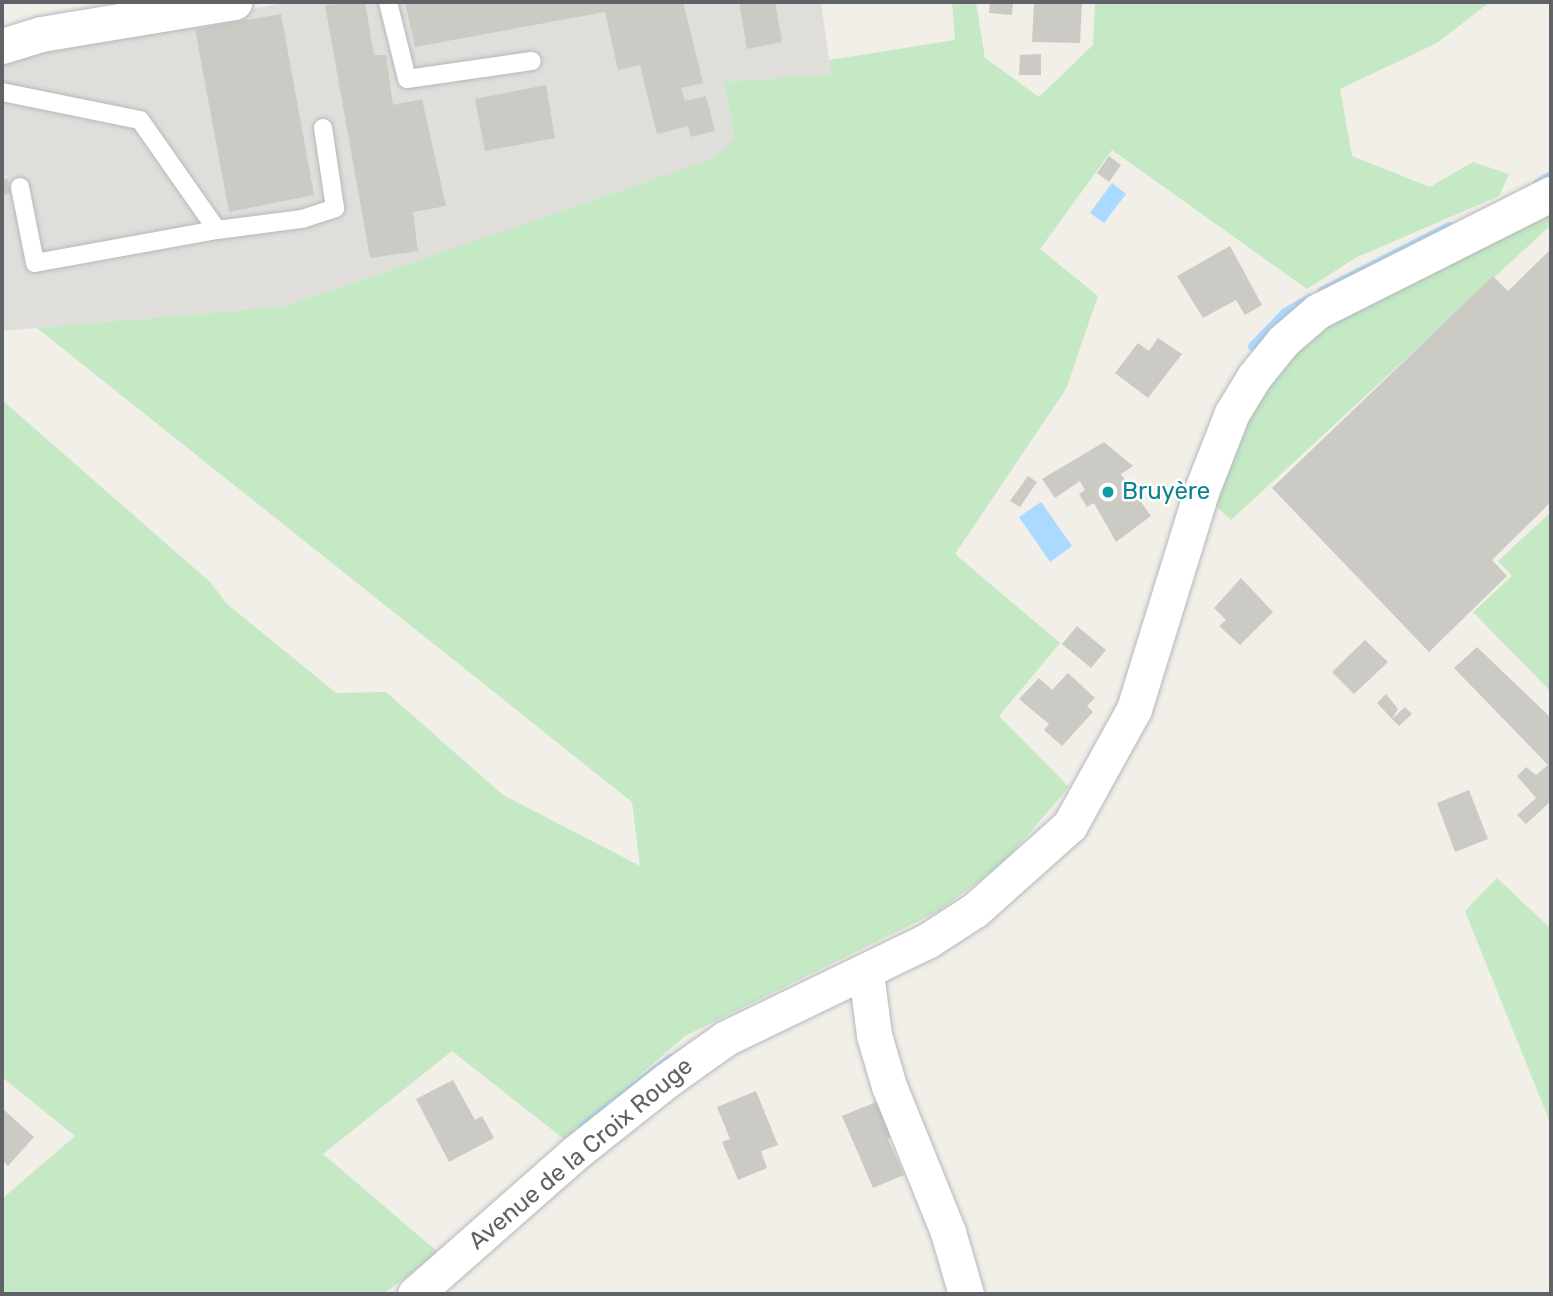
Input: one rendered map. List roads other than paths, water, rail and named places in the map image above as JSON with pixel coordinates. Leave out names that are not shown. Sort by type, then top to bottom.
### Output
[{"type":"street","points":[[2,46],[41,34],[234,2]]},
{"type":"street","name":"Avenue de la Croix Rouge","points":[[415,1294],[575,1153],[716,1045],[790,1004],[866,973],[975,910],[1070,825],[1134,709],[1201,492],[1232,412],[1283,341],[1318,311],[1551,194]]},
{"type":"street","points":[[866,973],[874,1035],[889,1086],[948,1232],[966,1294]]},
{"type":"lane","points":[[388,2],[407,79],[532,61]]},
{"type":"lane","points":[[2,92],[141,120],[217,230]]},
{"type":"lane","points":[[20,187],[36,263],[217,230],[302,219],[335,208],[323,128]]},
{"type":"water","points":[[1112,183],[1126,194],[1104,223],[1090,213]]},
{"type":"water","points":[[1041,502],[1072,546],[1050,562],[1019,517]]},
{"type":"waterway","points":[[1537,183],[1551,175]]},
{"type":"waterway","points":[[1321,291],[1449,226]]},
{"type":"waterway","points":[[1252,346],[1285,312],[1309,298]]},
{"type":"waterway","points":[[582,1126],[670,1058]]},
{"type":"place","name":"Bruyère","points":[[1108,492]]}]
